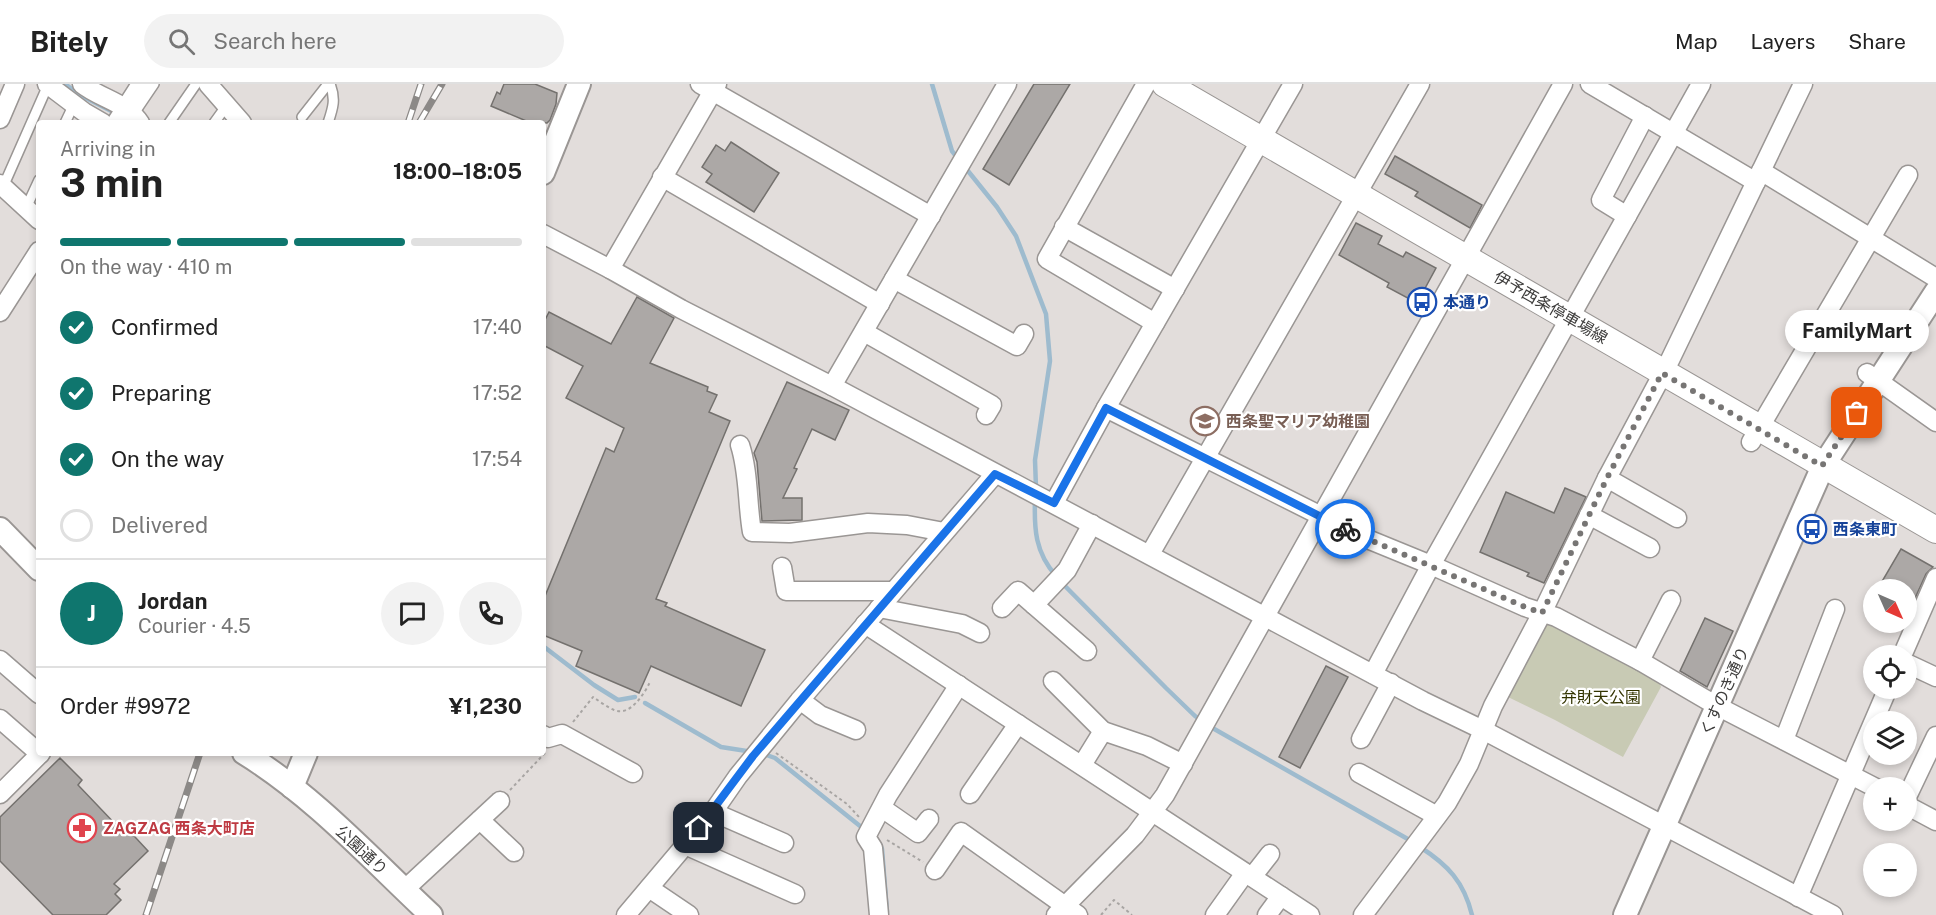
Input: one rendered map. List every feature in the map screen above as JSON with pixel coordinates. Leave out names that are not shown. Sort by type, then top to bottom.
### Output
[{"type":"main road","name":"伊予西条停車場線","points":[[1165,84],[1570,318],[1662,373],[1755,435],[1822,466],[1931,528]]},
{"type":"street","points":[[0,119],[15,84]]},
{"type":"street","points":[[48,84],[74,104],[117,119]]},
{"type":"street","points":[[117,119],[141,84]]},
{"type":"street","points":[[208,84],[240,120]]},
{"type":"street","points":[[546,166],[579,84]]},
{"type":"street","points":[[832,386],[1007,84]]},
{"type":"street","points":[[1146,84],[1047,259],[1155,323]]},
{"type":"street","points":[[1054,503],[1106,408],[1293,84]]},
{"type":"street","points":[[1150,554],[1420,84]]},
{"type":"street","points":[[935,870],[961,832],[1066,912],[1135,835],[1153,812],[1183,764],[1563,84]]},
{"type":"street","points":[[1590,84],[1674,133],[1872,238],[1936,278]]},
{"type":"street","points":[[1373,674],[1431,565],[1701,84]]},
{"type":"street","points":[[610,269],[662,177],[709,86],[931,216]]},
{"type":"street","points":[[1363,915],[1437,816],[1468,764],[1493,706],[1542,613],[1607,478],[1670,360],[1759,177],[1797,86]]},
{"type":"street","points":[[90,87],[117,119]]},
{"type":"street","points":[[1627,216],[1601,200],[1645,116]]},
{"type":"street","points":[[1755,435],[1908,175]]},
{"type":"street","points":[[662,177],[880,304]]},
{"type":"street","points":[[2,186],[32,214]]},
{"type":"street","points":[[1064,227],[1175,289]]},
{"type":"street","points":[[546,236],[1827,914]]},
{"type":"street","points":[[0,312],[36,256]]},
{"type":"street","points":[[894,279],[1017,346],[1024,334]]},
{"type":"street","name":"くすのき通り","points":[[1625,915],[1822,466],[1872,377],[1936,292]]},
{"type":"street","points":[[864,332],[992,405],[986,415]]},
{"type":"street","points":[[1872,377],[1936,422]]},
{"type":"street","points":[[1106,408],[1365,538],[1525,607],[1556,617],[1640,661],[1717,706],[1863,780]]},
{"type":"street","points":[[740,445],[745,458],[752,532],[790,533],[868,523],[907,525],[944,532]]},
{"type":"street","points":[[626,915],[713,812],[759,749],[800,700],[995,474]]},
{"type":"street","points":[[1607,478],[1677,518]]},
{"type":"street","points":[[1589,515],[1650,548]]},
{"type":"street","points":[[1034,605],[1067,570],[1092,524]]},
{"type":"street","points":[[0,529],[36,566]]},
{"type":"street","points":[[782,567],[786,591],[893,591]]},
{"type":"street","points":[[1907,645],[1936,578]]},
{"type":"street","points":[[1002,608],[1018,591],[1087,650]]},
{"type":"street","points":[[1640,661],[1671,600]]},
{"type":"street","points":[[879,608],[962,624],[980,633]]},
{"type":"street","points":[[1784,740],[1835,609]]},
{"type":"street","points":[[865,624],[1310,915]]},
{"type":"street","points":[[0,660],[36,691]]},
{"type":"street","points":[[1917,668],[1936,677]]},
{"type":"street","points":[[1053,681],[1103,731],[1147,746],[1183,764]]},
{"type":"street","points":[[1361,739],[1391,683]]},
{"type":"street","points":[[879,915],[873,848],[869,832],[888,795],[959,685]]},
{"type":"street","points":[[1798,897],[1883,699]]},
{"type":"street","points":[[800,700],[820,715],[856,730]]},
{"type":"street","points":[[0,719],[36,750]]},
{"type":"street","points":[[970,794],[1018,724]]},
{"type":"street","points":[[1082,765],[1103,731]]},
{"type":"street","points":[[546,737],[562,734],[633,773]]},
{"type":"street","points":[[1916,777],[1936,736]]},
{"type":"street","points":[[0,794],[39,756]]},
{"type":"street","name":"公園通り","points":[[248,756],[292,787],[430,915]]},
{"type":"street","points":[[292,787],[305,756]]},
{"type":"street","points":[[1359,773],[1437,816]]},
{"type":"street","points":[[404,890],[500,801]]},
{"type":"street","points":[[882,808],[918,833],[928,819]]},
{"type":"street","points":[[1917,811],[1936,821]]},
{"type":"street","points":[[713,812],[784,843]]},
{"type":"street","points":[[480,820],[514,852]]},
{"type":"street","points":[[685,845],[795,894]]},
{"type":"street","points":[[1215,915],[1270,854]]},
{"type":"street","points":[[649,888],[690,915]]},
{"type":"street","points":[[1266,915],[1281,896]]},
{"type":"lane","points":[[2,186],[48,84]]},
{"type":"lane","points":[[117,119],[154,84]]},
{"type":"lane","points":[[172,120],[196,84]]},
{"type":"lane","points":[[302,117],[329,84],[334,95],[334,106],[329,120]]},
{"type":"lane","points":[[66,120],[74,104]]},
{"type":"lane","points":[[216,120],[227,105]]},
{"type":"lane","points":[[32,214],[36,195]]},
{"type":"path","points":[[759,749],[847,804],[869,832],[935,870]]},
{"type":"path","points":[[1101,915],[1114,900],[1132,915]]},
{"type":"green space","name":"弁財天公園","points":[[1546,623],[1659,681],[1661,687],[1623,757],[1508,697]]},
{"type":"building","points":[[504,84],[535,84],[557,93],[556,104],[547,123],[546,120],[524,120],[491,106],[497,92],[500,94]]},
{"type":"building","points":[[1034,84],[1070,84],[1009,185],[983,169]]},
{"type":"building","points":[[731,142],[779,173],[754,212],[706,182],[712,174],[702,167],[716,145],[725,151]]},
{"type":"building","points":[[1395,156],[1482,205],[1470,228],[1415,196],[1418,192],[1385,174]]},
{"type":"building","points":[[1356,223],[1382,236],[1378,244],[1403,257],[1406,252],[1436,268],[1417,303],[1387,287],[1389,283],[1339,255]]},
{"type":"building","points":[[637,297],[674,318],[650,363],[708,387],[707,391],[717,395],[709,412],[730,421],[656,599],[667,603],[665,606],[765,650],[741,706],[651,666],[639,693],[576,666],[582,651],[546,636],[546,594],[606,448],[614,452],[624,428],[566,398],[583,366],[546,347],[546,318],[549,312],[611,344]]},
{"type":"building","points":[[787,382],[849,410],[835,440],[812,429],[794,468],[797,469],[783,498],[802,498],[802,520],[762,521],[757,462],[754,453]]},
{"type":"building","points":[[1565,488],[1586,497],[1544,583],[1527,576],[1529,573],[1480,552],[1506,492],[1554,513]]},
{"type":"building","points":[[1901,549],[1933,567],[1926,574],[1917,594],[1917,579],[1883,579]]},
{"type":"building","points":[[1705,618],[1733,631],[1707,687],[1680,671]]},
{"type":"building","points":[[1326,666],[1348,677],[1300,768],[1279,757]]},
{"type":"building","points":[[60,758],[82,780],[78,785],[119,828],[123,824],[148,851],[114,884],[120,889],[115,894],[121,900],[106,915],[53,915],[0,861],[0,817]]},
{"type":"waterway","points":[[65,84],[80,95],[117,114]]},
{"type":"waterway","points":[[932,84],[952,151],[959,160]]},
{"type":"waterway","points":[[964,166],[997,207],[1016,236],[1046,314],[1050,361],[1035,460],[1036,488]]},
{"type":"waterway","points":[[1035,499],[1037,540],[1044,558],[1056,576]]},
{"type":"waterway","points":[[1061,582],[1202,721]]},
{"type":"waterway","points":[[546,648],[594,685],[618,700],[635,697]]},
{"type":"waterway","points":[[645,703],[721,747],[753,752]]},
{"type":"waterway","points":[[1209,726],[1413,842]]},
{"type":"waterway","points":[[761,753],[775,758],[865,830]]},
{"type":"waterway","points":[[880,844],[887,912]]},
{"type":"waterway","points":[[1420,847],[1453,875],[1469,903],[1472,915]]},
{"type":"railway","points":[[409,120],[421,84]]},
{"type":"railway","points":[[421,120],[442,84]]},
{"type":"railway","points":[[146,915],[199,756]]},
{"type":"way so far","points":[[1345,529],[1542,613],[1607,478],[1662,373],[1822,466],[1857,413]]},
{"type":"place","name":"本通り","points":[[1422,302]]},
{"type":"place","name":"FamilyMart","points":[[1857,413]]},
{"type":"place","name":"西条聖マリア幼稚園","points":[[1205,421]]},
{"type":"place","name":"西条東町","points":[[1812,529]]},
{"type":"place","name":"ZAGZAG 西条大町店","points":[[82,828]]},
{"type":"route","points":[[699,828],[753,756],[995,474],[1054,503],[1106,408],[1345,529]]}]
